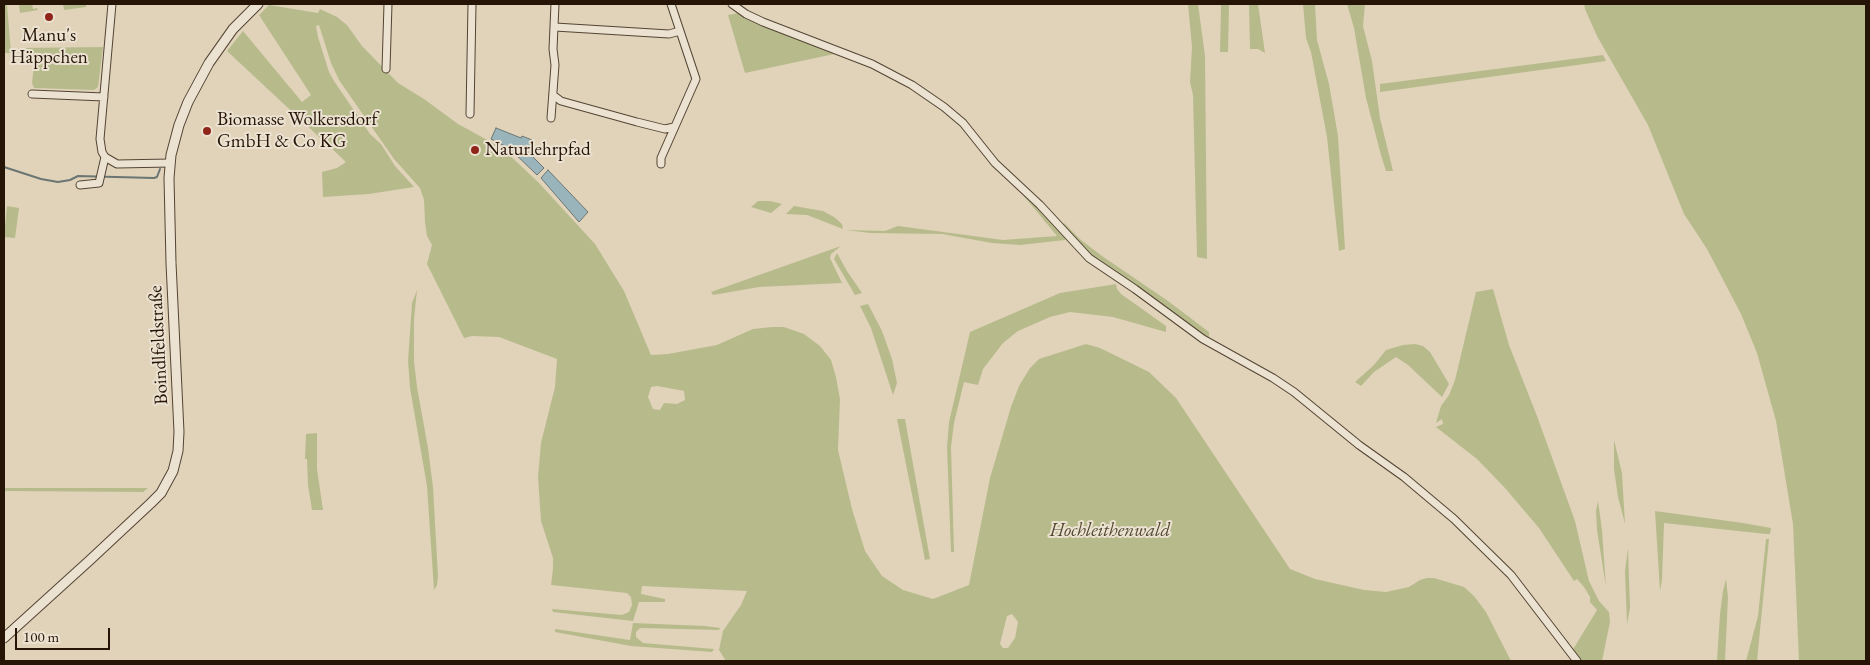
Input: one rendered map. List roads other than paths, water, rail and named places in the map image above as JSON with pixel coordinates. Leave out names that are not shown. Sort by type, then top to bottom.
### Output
[{"type":"street","points":[[112,4],[100,147],[105,157],[116,164],[170,163]]},
{"type":"street","name":"Boindlfeldstraße","points":[[4,638],[152,503],[161,493],[173,471],[178,451],[179,432],[173,310],[170,163],[179,125],[196,86],[225,39],[258,4]]},
{"type":"street","points":[[386,69],[388,4]]},
{"type":"street","points":[[470,114],[472,4]]},
{"type":"street","points":[[551,118],[554,95],[555,4]]},
{"type":"street","points":[[662,164],[661,158],[696,79],[671,4]]},
{"type":"street","points":[[732,4],[762,22],[850,54],[895,75],[944,107],[969,130],[989,156],[1040,205],[1089,258],[1203,339],[1290,389],[1359,445],[1404,477],[1461,525],[1512,575],[1577,661]]},
{"type":"street","points":[[555,27],[669,34],[680,31]]},
{"type":"street","points":[[32,94],[104,97]]},
{"type":"street","points":[[554,95],[561,101],[666,130],[674,127]]},
{"type":"street","points":[[80,185],[99,183],[105,157]]},
{"type":"water","points":[[496,128],[521,138],[522,136],[532,140],[528,152],[544,168],[537,175],[509,148],[491,139]]},
{"type":"water","points":[[548,170],[588,212],[579,222],[541,178]]},
{"type":"waterway","points":[[4,167],[41,179],[58,182],[70,180],[78,176],[154,178],[157,177],[160,169]]},
{"type":"place","name":"Manu's Häppchen","points":[[49,17]]},
{"type":"place","name":"Biomasse Wolkersdorf GmbH & Co KG","points":[[207,131]]},
{"type":"place","name":"Naturlehrpfad","points":[[475,150]]},
{"type":"park label","name":"Hochleithenwald","points":[[1110,531]]}]
